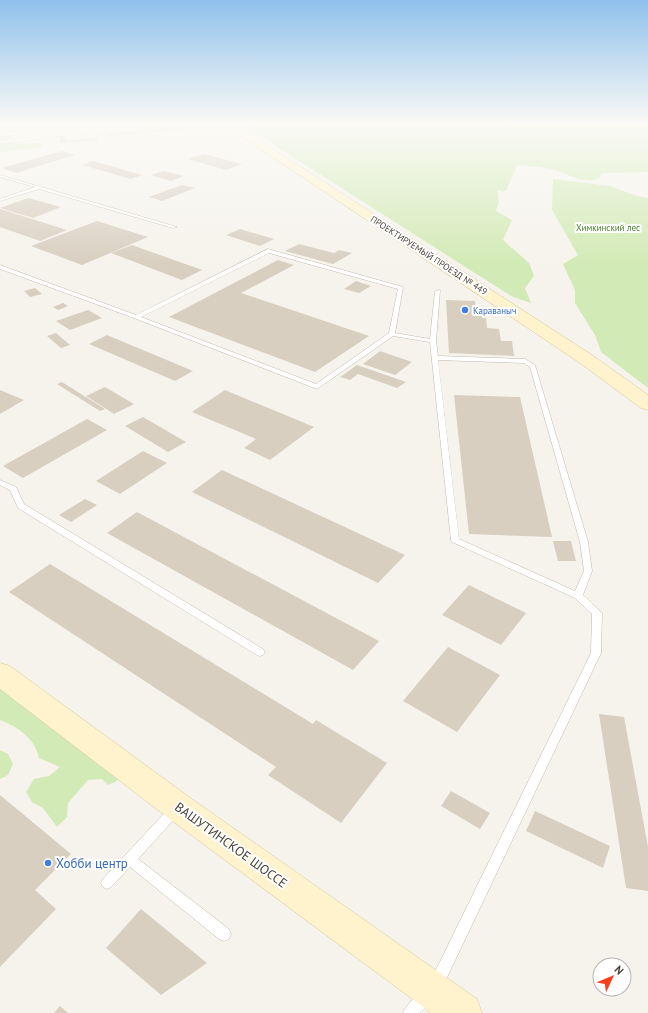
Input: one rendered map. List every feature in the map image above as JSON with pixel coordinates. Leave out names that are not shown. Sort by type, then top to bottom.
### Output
[{"type":"street","name":"ПРОЕКТИРУЕМЫЙ ПРОЕЗД № 449","points":[[299,170],[586,359],[648,404]]},
{"type":"street","name":"ВАШУТИНСКОЕ ШОССЕ","points":[[0,674],[178,806],[463,1013]]},
{"type":"lane","points":[[0,176],[175,227]]},
{"type":"lane","points":[[0,200],[40,187]]},
{"type":"lane","points":[[0,267],[136,317],[317,387],[392,334],[401,288],[268,251],[136,317]]},
{"type":"lane","points":[[410,1013],[433,991],[596,653],[597,612],[578,596],[455,540],[433,341],[438,291]]},
{"type":"lane","points":[[392,334],[433,341]]},
{"type":"lane","points":[[435,358],[525,361],[533,366],[584,542],[588,571],[578,596]]},
{"type":"lane","points":[[0,482],[13,489],[21,506],[260,652]]},
{"type":"lane","points":[[107,883],[130,860],[178,806]]},
{"type":"lane","points":[[130,860],[224,934]]},
{"type":"green space","points":[[314,170],[515,170],[506,191],[497,190],[499,202],[496,211],[512,220],[503,240],[529,263],[534,276],[525,288],[531,303],[511,296]]},
{"type":"green space","points":[[555,170],[648,170],[648,172],[602,173],[600,175],[601,177],[589,180],[576,178]]},
{"type":"green space","name":"Химкинский лес","points":[[553,179],[610,186],[637,196],[648,198],[648,388],[601,352],[595,335],[575,303],[575,290],[563,264],[578,255],[552,210]]},
{"type":"green space","points":[[0,687],[119,772],[117,781],[108,785],[102,779],[88,780],[68,803],[67,817],[57,827],[43,808],[32,802],[26,792],[34,779],[49,776],[60,767],[39,758],[34,745],[25,734],[0,720]]},
{"type":"green space","points":[[0,750],[8,754],[13,764],[8,775],[0,779]]},
{"type":"building","points":[[8,170],[25,170],[16,173]]},
{"type":"building","points":[[100,170],[125,170],[142,175],[131,179]]},
{"type":"building","points":[[164,171],[184,176],[171,181],[151,175]]},
{"type":"building","points":[[182,185],[195,188],[162,201],[149,197]]},
{"type":"building","points":[[28,198],[61,207],[33,218],[0,208]]},
{"type":"building","points":[[0,209],[67,230],[40,241],[0,227]]},
{"type":"building","points":[[97,221],[148,237],[82,265],[31,246]]},
{"type":"building","points":[[240,229],[274,239],[260,246],[226,235]]},
{"type":"building","points":[[299,244],[334,253],[339,250],[352,253],[333,264],[285,251]]},
{"type":"building","points":[[132,245],[202,270],[182,280],[111,253]]},
{"type":"building","points":[[278,260],[294,265],[241,293],[369,336],[315,372],[169,317]]},
{"type":"building","points":[[356,281],[371,286],[359,293],[344,289]]},
{"type":"building","points":[[35,288],[42,294],[30,297],[24,291]]},
{"type":"building","points":[[446,300],[475,301],[476,316],[486,316],[487,328],[499,329],[501,341],[512,341],[514,356],[449,353]]},
{"type":"building","points":[[63,303],[68,306],[58,310],[53,307]]},
{"type":"building","points":[[88,310],[102,318],[70,330],[56,321]]},
{"type":"building","points":[[56,333],[70,345],[61,348],[47,336]]},
{"type":"building","points":[[107,335],[193,371],[175,381],[89,344]]},
{"type":"building","points":[[380,351],[412,362],[395,375],[363,364]]},
{"type":"building","points":[[357,365],[406,382],[397,388],[358,374],[350,380],[340,377]]},
{"type":"building","points":[[62,382],[105,409],[100,411],[57,384]]},
{"type":"building","points":[[105,387],[134,404],[114,414],[86,396]]},
{"type":"building","points":[[0,390],[24,400],[0,414]]},
{"type":"building","points":[[225,390],[314,427],[270,460],[244,448],[256,439],[192,412]]},
{"type":"building","points":[[454,395],[520,397],[552,537],[469,534]]},
{"type":"building","points":[[143,417],[186,442],[168,452],[125,426]]},
{"type":"building","points":[[87,419],[107,430],[23,478],[3,466]]},
{"type":"building","points":[[143,451],[167,463],[120,494],[96,481]]},
{"type":"building","points":[[222,470],[405,555],[378,583],[192,492]]},
{"type":"building","points":[[85,499],[97,505],[71,522],[59,515]]},
{"type":"building","points":[[137,512],[379,641],[353,670],[107,533]]},
{"type":"building","points":[[553,541],[571,541],[576,561],[558,561]]},
{"type":"building","points":[[50,564],[313,724],[316,720],[387,763],[341,823],[268,775],[276,767],[9,592]]},
{"type":"building","points":[[469,585],[526,613],[501,645],[442,615]]},
{"type":"building","points":[[448,647],[500,675],[457,732],[403,701]]},
{"type":"building","points":[[599,714],[624,717],[648,847],[648,891],[626,888]]},
{"type":"building","points":[[451,791],[490,813],[480,829],[441,806]]},
{"type":"building","points":[[0,795],[71,854],[35,890],[56,909],[0,967]]},
{"type":"building","points":[[535,811],[610,846],[603,868],[526,831]]},
{"type":"building","points":[[141,909],[207,963],[161,995],[106,948]]},
{"type":"building","points":[[60,1006],[68,1013],[54,1013]]},
{"type":"place","name":"Караваныч","points":[[465,310]]},
{"type":"place","name":"Хобби центр","points":[[48,863]]}]
